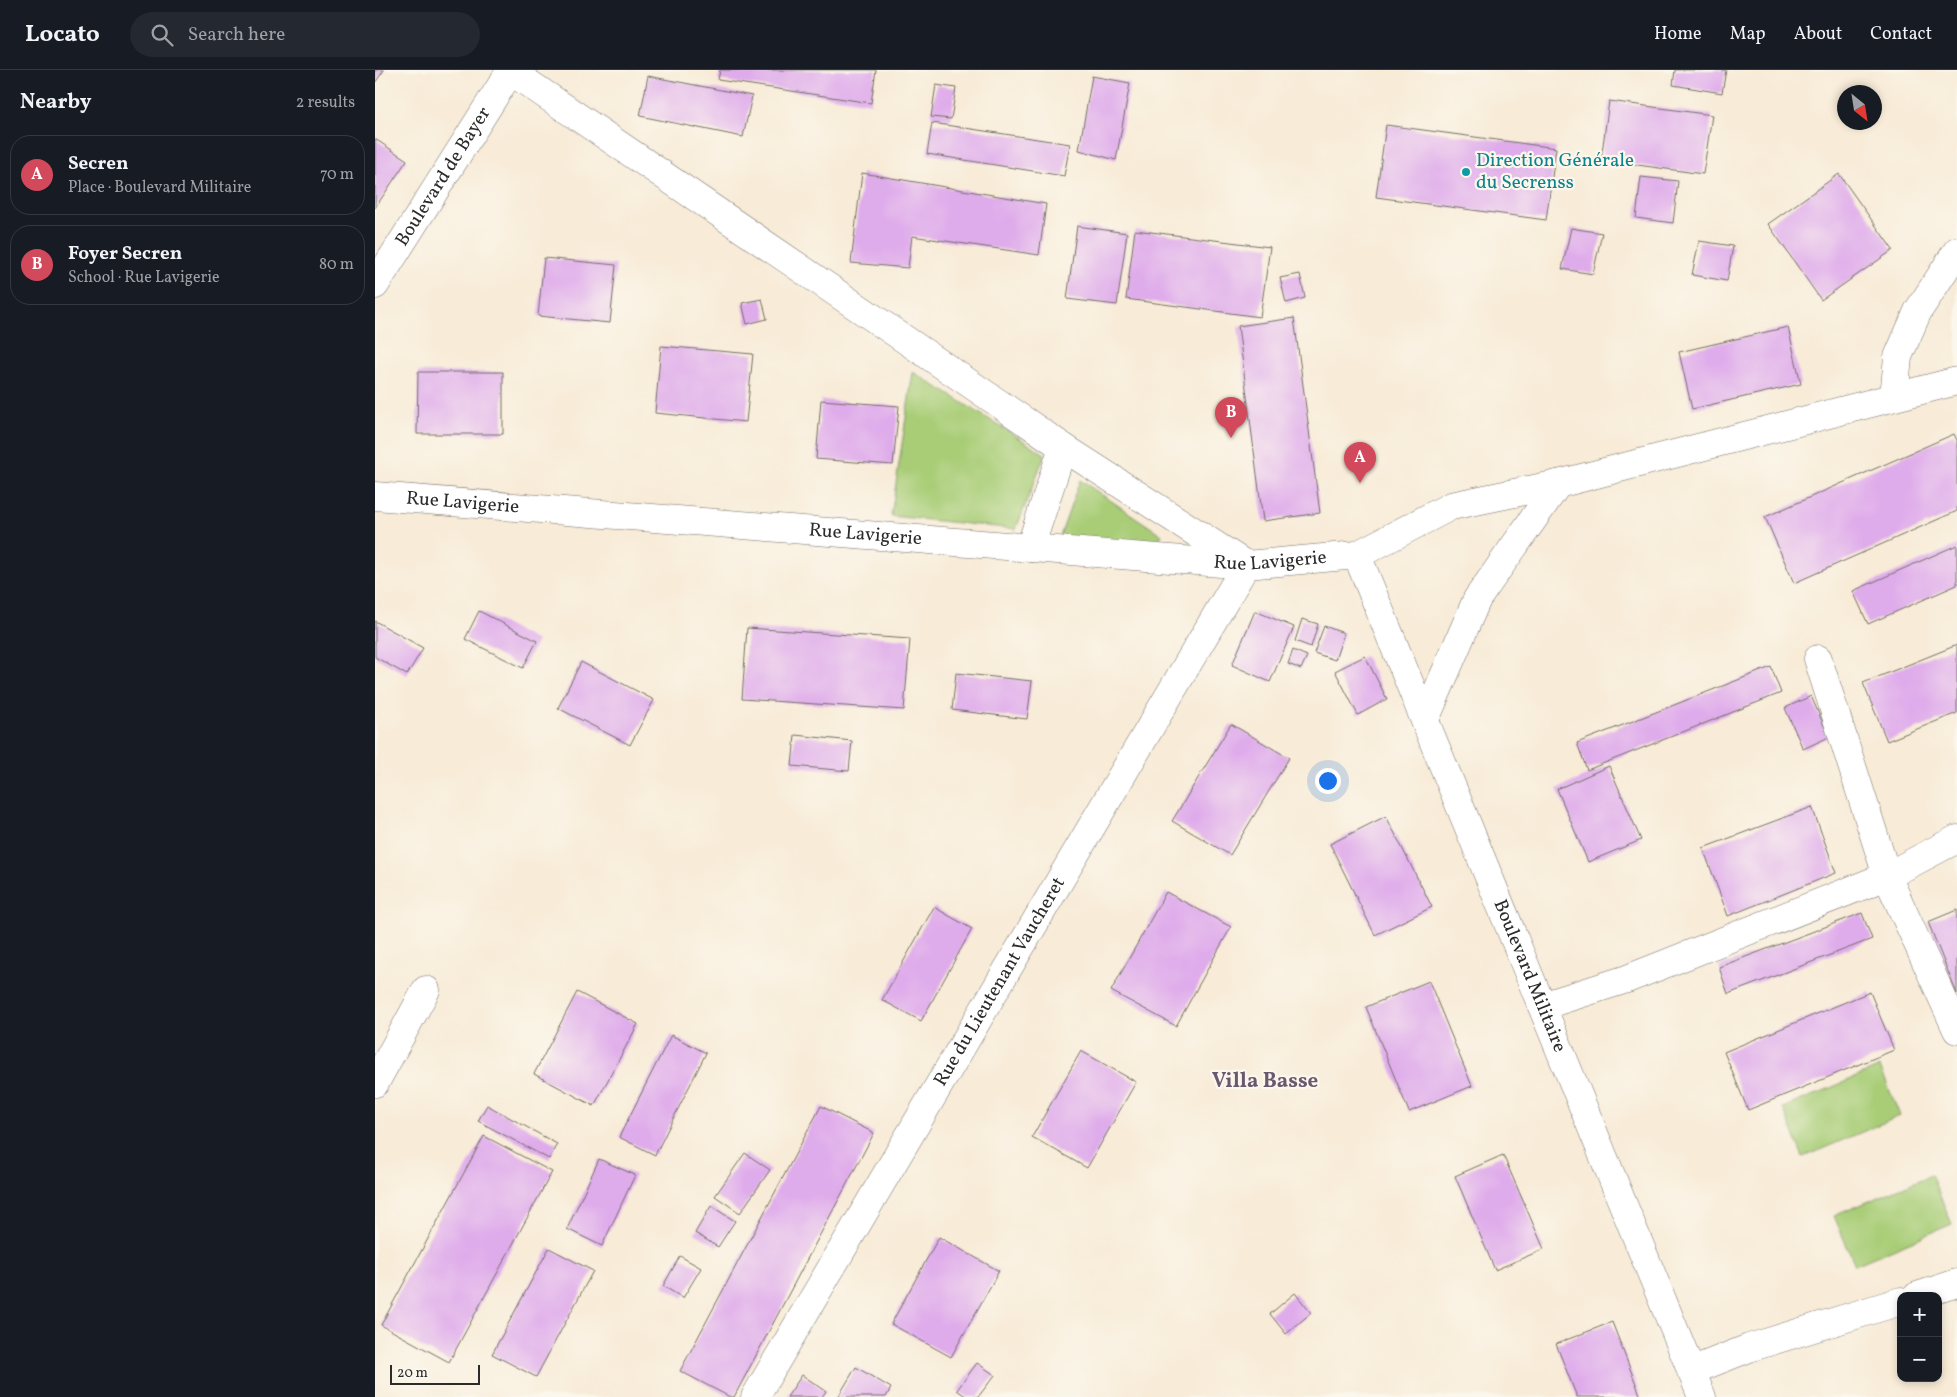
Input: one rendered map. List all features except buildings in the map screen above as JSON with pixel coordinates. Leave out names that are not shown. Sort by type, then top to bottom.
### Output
[{"type":"street","name":"Boulevard de Bayer","points":[[375,285],[510,70]]},
{"type":"street","points":[[510,70],[1063,447],[1246,565]]},
{"type":"street","points":[[1894,397],[1898,357],[1918,311],[1957,251]]},
{"type":"street","points":[[1357,555],[1451,506],[1558,484],[1957,381]]},
{"type":"street","points":[[1030,548],[1063,447]]},
{"type":"street","points":[[1425,720],[1477,599],[1558,484]]},
{"type":"street","name":"Rue Lavigerie","points":[[375,496],[1246,565],[1357,555]]},
{"type":"street","name":"Boulevard Militaire","points":[[1357,555],[1702,1397]]},
{"type":"street","name":"Rue du Lieutenant Vaucheret","points":[[755,1397],[1246,565]]},
{"type":"street","points":[[1818,659],[1887,876],[1957,1030]]},
{"type":"street","points":[[1542,1006],[1627,979],[1887,876],[1957,839]]},
{"type":"street","points":[[375,1082],[426,990]]},
{"type":"street","points":[[1929,1292],[1957,1283]]},
{"type":"street","points":[[1691,1371],[1749,1348],[1897,1302]]},
{"type":"green space","points":[[913,372],[1045,454],[1016,529],[891,516]]},
{"type":"green space","points":[[1080,480],[1162,535],[1156,545],[1059,539]]},
{"type":"green space","points":[[1880,1067],[1900,1116],[1803,1157],[1783,1108]]},
{"type":"green space","points":[[1931,1175],[1952,1224],[1855,1265],[1834,1216]]},
{"type":"place","name":"Direction Générale du Secrenss","points":[[1466,172]]},
{"type":"place","name":"Foyer Secren","points":[[1231,438]]},
{"type":"place","name":"Secren","points":[[1360,483]]},
{"type":"district","name":"Villa Basse","points":[[1265,1081]]}]
